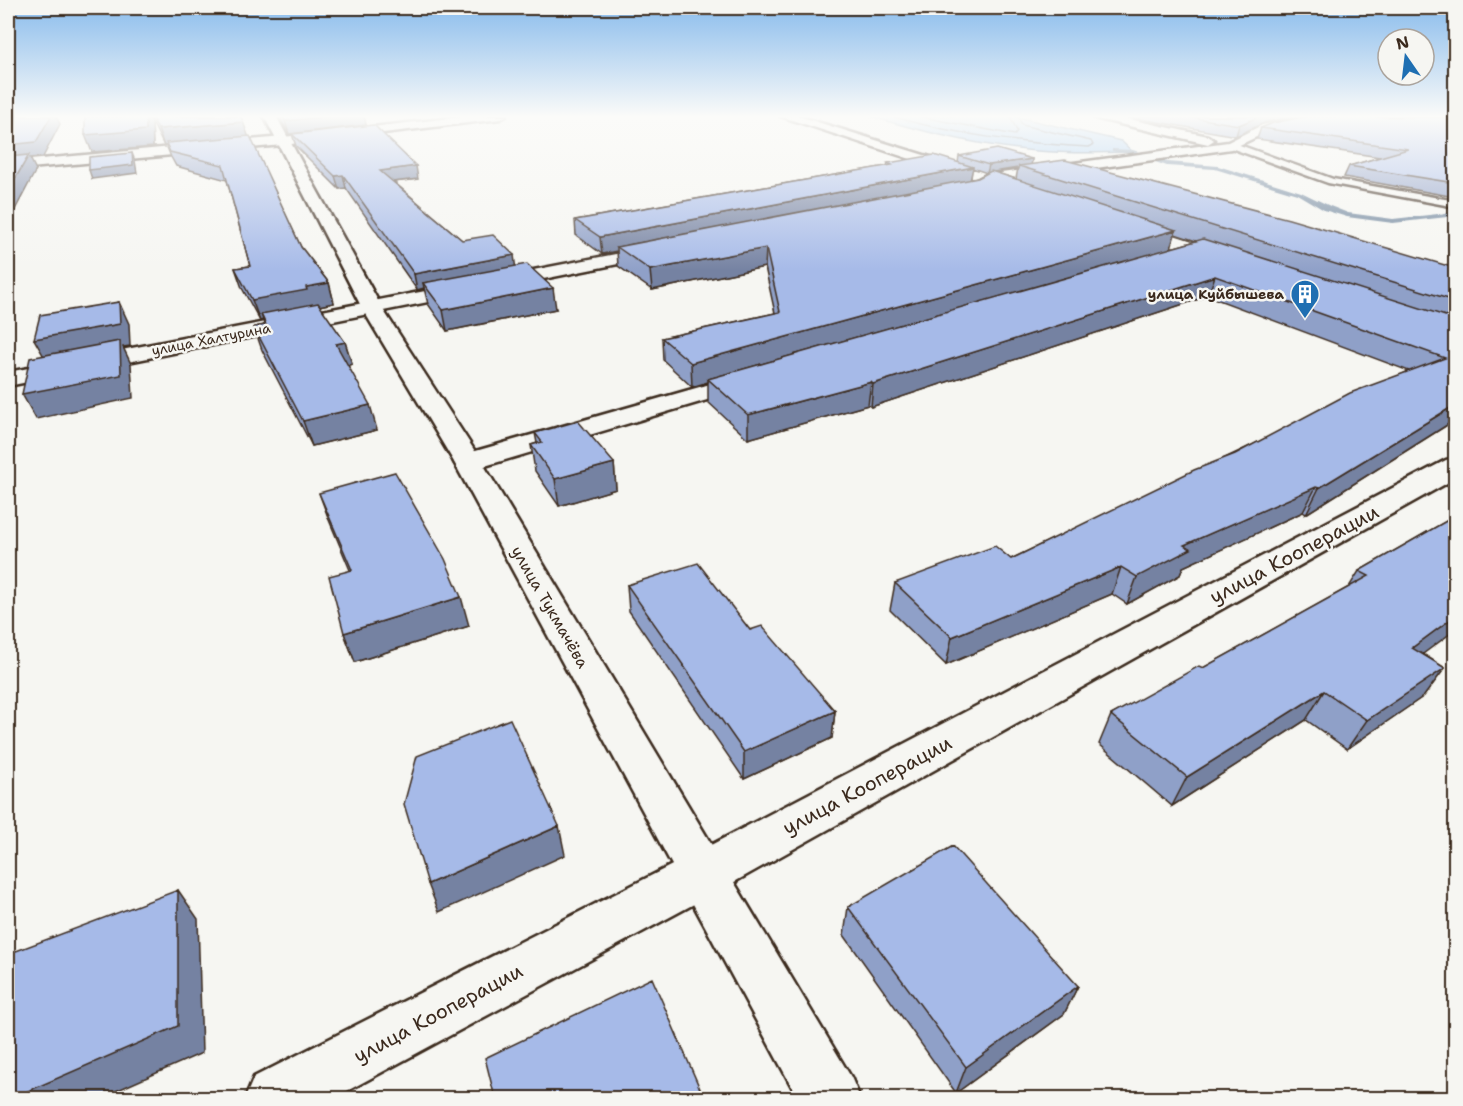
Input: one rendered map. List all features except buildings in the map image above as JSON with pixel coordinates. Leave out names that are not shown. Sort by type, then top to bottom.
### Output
[{"type":"street","name":"улица Тукмачёва","points":[[297,168],[372,308],[468,462],[830,1098]]},
{"type":"street","points":[[950,168],[1019,190]]},
{"type":"street","points":[[952,192],[975,188],[986,179],[1075,168]]},
{"type":"street","points":[[1119,223],[1242,264]]},
{"type":"street","name":"улица Халтурина","points":[[8,379],[685,246]]},
{"type":"street","points":[[1163,259],[1197,249]]},
{"type":"street","points":[[468,462],[776,372]]},
{"type":"street","name":"улица Кооперации","points":[[275,1098],[703,874],[1455,466]]},
{"type":"lane","points":[[1294,168],[1331,181],[1455,204]]},
{"type":"waterway","points":[[1218,168],[1299,193],[1327,208],[1347,215],[1393,221],[1456,214]]},
{"type":"place","name":"улица Куйбышева","points":[[1305,320]]}]
